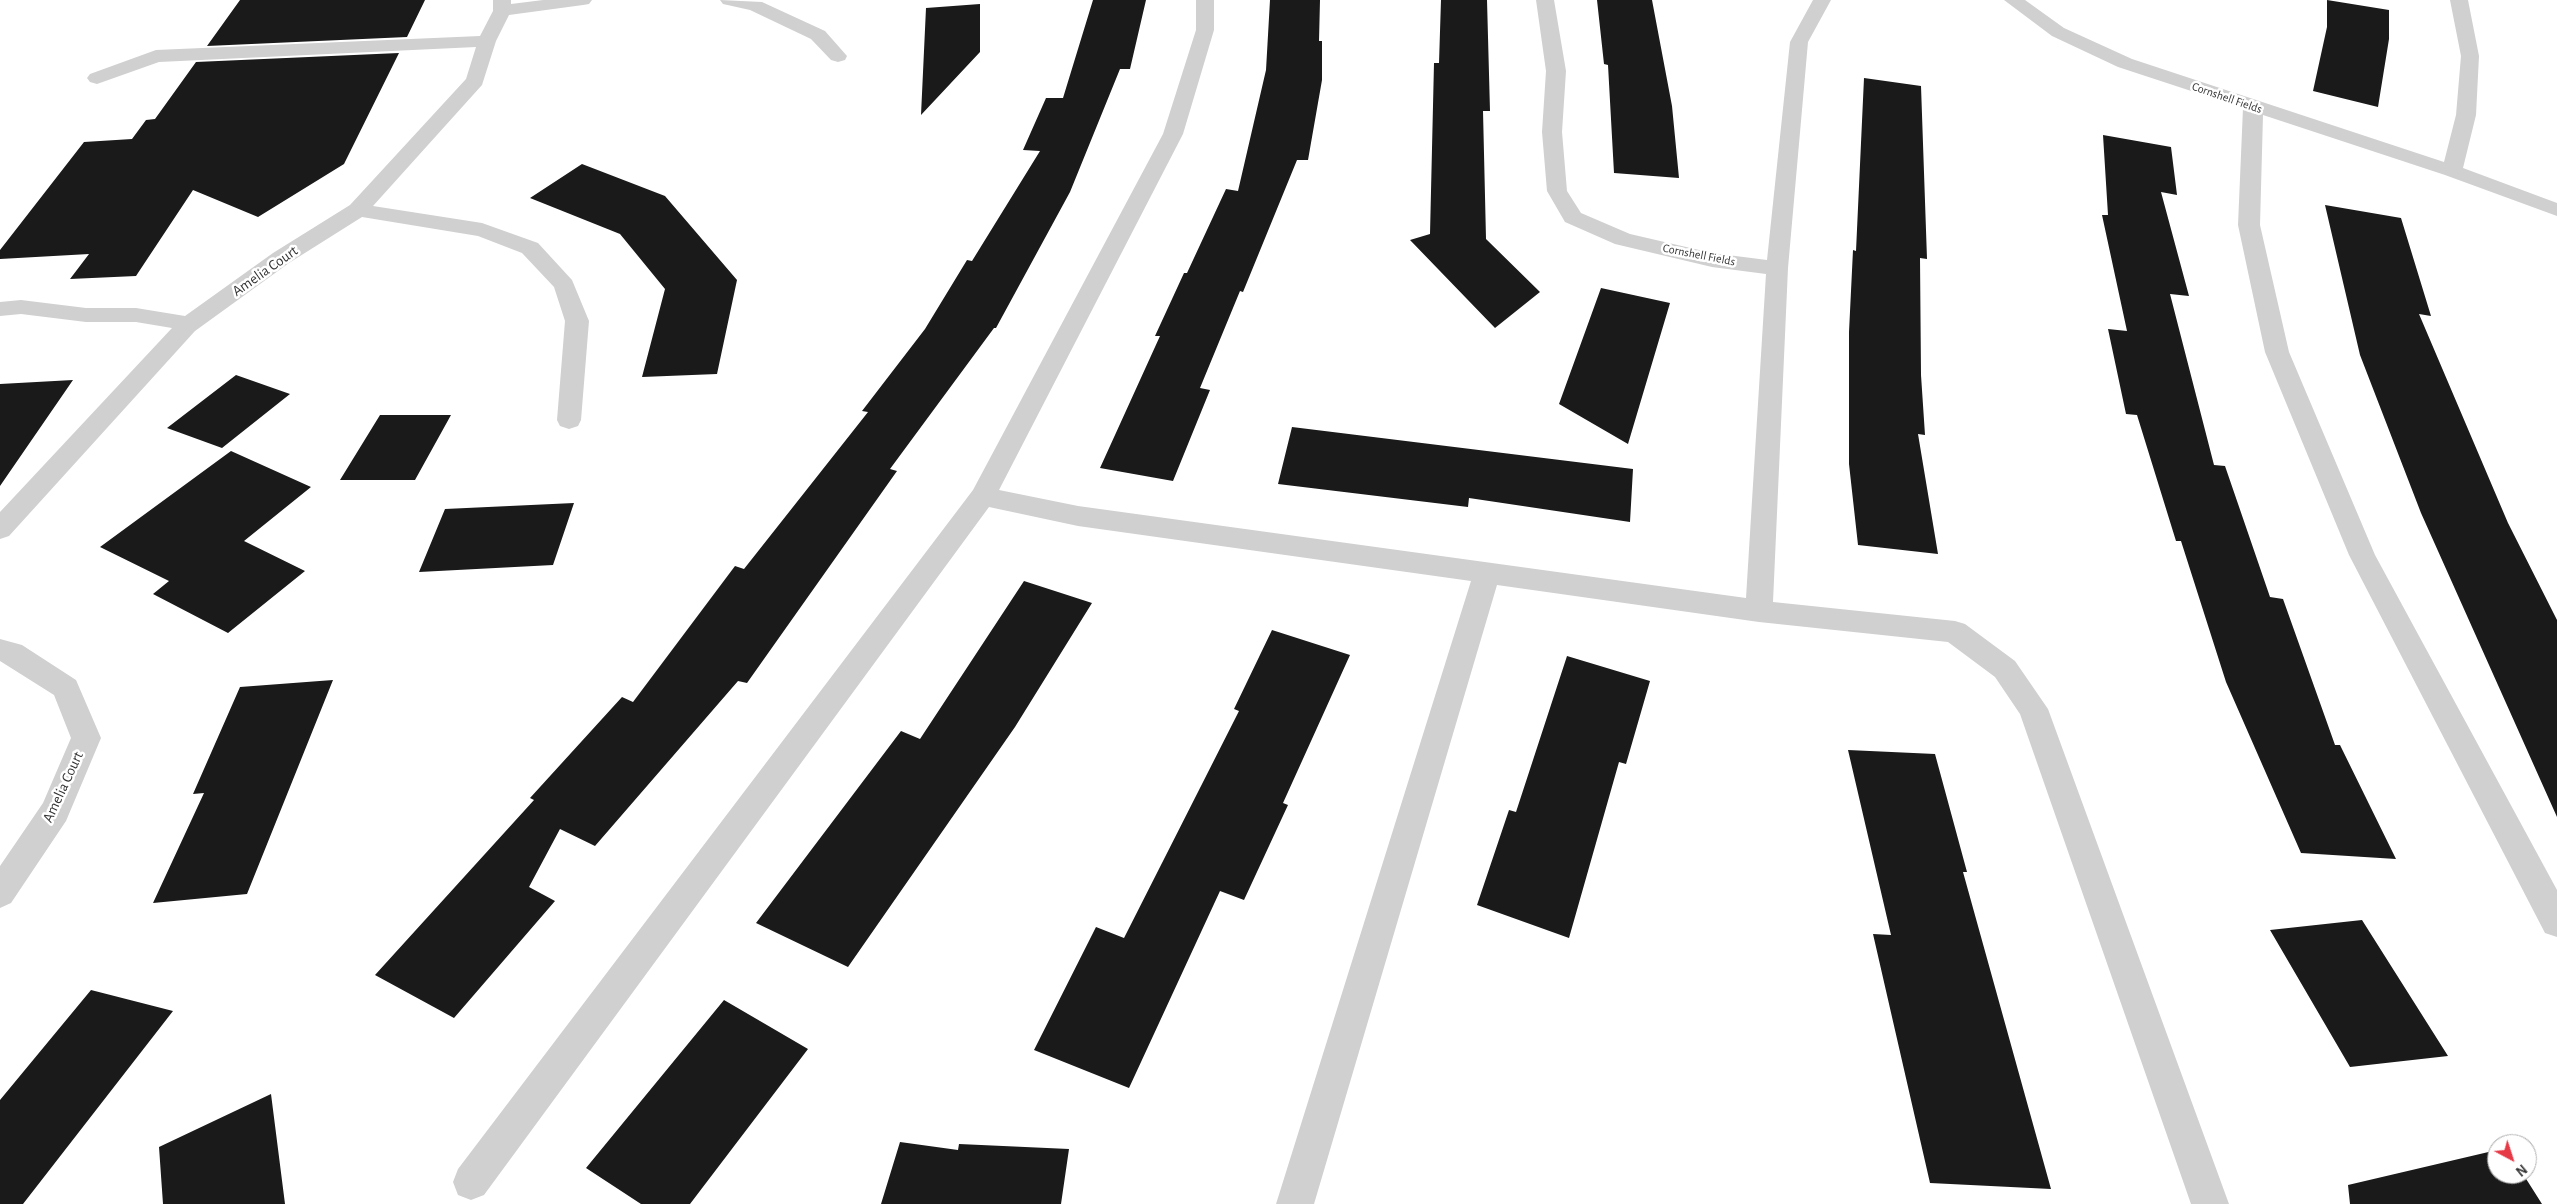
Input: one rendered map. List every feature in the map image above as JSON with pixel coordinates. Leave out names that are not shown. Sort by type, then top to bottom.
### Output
[{"type":"street","points":[[502,6],[583,0]]},
{"type":"street","points":[[729,0],[756,6],[818,35],[838,56]]},
{"type":"street","points":[[471,1182],[983,496],[1173,134],[1205,30],[1205,0]]},
{"type":"street","name":"Cornshell Fields","points":[[1545,0],[1556,71],[1552,132],[1557,192],[1572,217],[1623,239],[1712,260],[1777,268]]},
{"type":"street","points":[[1759,611],[1777,268],[1799,42],[1822,0]]},
{"type":"street","name":"Cornshell Fields","points":[[2013,0],[2058,32],[2124,63],[2452,171],[2557,210]]},
{"type":"street","points":[[2452,171],[2466,115],[2470,56],[2459,0]]},
{"type":"street","name":"Amelia Court","points":[[0,529],[186,326],[281,258],[358,210],[475,81],[487,41],[502,6]]},
{"type":"street","points":[[97,78],[156,56],[487,41]]},
{"type":"street","points":[[2252,106],[2249,225],[2277,352],[2362,555],[2557,922]]},
{"type":"street","points":[[358,210],[482,230],[530,248],[564,285],[578,321],[572,365],[569,420]]},
{"type":"street","points":[[0,309],[21,307],[86,315],[136,315],[173,320],[186,326]]},
{"type":"street","points":[[983,496],[1078,516],[1759,611],[1955,632],[2005,669],[2033,709],[2210,1204]]},
{"type":"street","points":[[1295,1204],[1487,572]]},
{"type":"street","name":"Amelia Court","points":[[0,650],[12,653],[66,688],[86,738],[55,812],[0,893]]},
{"type":"building","points":[[240,0],[425,0],[407,37],[207,46]]},
{"type":"building","points":[[1093,0],[1146,0],[1130,69],[1120,69],[1070,192],[996,328],[994,328],[890,469],[897,471],[747,683],[738,681],[595,846],[560,829],[529,887],[555,901],[454,1018],[375,975],[534,800],[530,798],[622,697],[633,702],[735,566],[744,569],[868,412],[862,411],[925,329],[967,260],[972,261],[1040,151],[1023,150],[1046,98],[1063,98]]},
{"type":"building","points":[[1270,0],[1320,0],[1319,41],[1322,41],[1322,80],[1308,160],[1297,160],[1243,292],[1240,291],[1200,388],[1210,390],[1173,481],[1100,468],[1160,336],[1155,336],[1184,273],[1187,273],[1226,189],[1238,191],[1266,70]]},
{"type":"building","points":[[1441,0],[1487,0],[1490,111],[1483,111],[1486,239],[1540,292],[1495,328],[1410,240],[1430,234],[1434,63],[1439,63]]},
{"type":"building","points":[[1597,0],[1652,0],[1672,106],[1679,178],[1614,173],[1608,65],[1604,64]]},
{"type":"building","points":[[2327,0],[2389,10],[2389,39],[2378,107],[2313,91],[2327,27]]},
{"type":"building","points":[[980,4],[980,52],[921,115],[926,8]]},
{"type":"building","points":[[399,53],[344,164],[258,217],[193,190],[136,276],[70,279],[89,254],[0,259],[0,250],[84,142],[132,139],[146,120],[155,119],[196,62]]},
{"type":"building","points":[[1864,78],[1921,86],[1927,259],[1920,258],[1921,375],[1925,435],[1918,434],[1938,554],[1858,545],[1849,464],[1849,332],[1853,250],[1856,251]]},
{"type":"building","points":[[2103,135],[2171,147],[2177,195],[2161,192],[2189,296],[2170,294],[2214,465],[2225,466],[2270,597],[2283,599],[2335,745],[2340,745],[2396,859],[2301,853],[2226,682],[2181,541],[2176,541],[2137,415],[2126,414],[2108,329],[2127,331],[2102,215],[2108,215]]},
{"type":"building","points":[[582,164],[665,196],[737,280],[717,374],[642,377],[665,289],[620,234],[530,198]]},
{"type":"building","points":[[2325,205],[2401,218],[2431,316],[2419,314],[2508,523],[2557,620],[2557,817],[2421,513],[2360,355]]},
{"type":"building","points":[[1601,288],[1670,303],[1628,444],[1559,404]]},
{"type":"building","points":[[236,375],[290,394],[222,448],[167,428]]},
{"type":"building","points":[[73,380],[0,486],[0,384]]},
{"type":"building","points":[[380,415],[451,415],[415,480],[340,480]]},
{"type":"building","points":[[1292,427],[1633,469],[1630,522],[1469,498],[1468,507],[1278,484]]},
{"type":"building","points":[[231,451],[311,487],[244,541],[305,571],[228,633],[153,594],[169,581],[100,547]]},
{"type":"building","points":[[574,503],[553,565],[419,572],[445,509]]},
{"type":"building","points":[[1024,581],[1092,603],[1015,727],[848,967],[756,923],[901,731],[920,739]]},
{"type":"building","points":[[1272,630],[1350,655],[1283,803],[1288,805],[1244,900],[1220,891],[1129,1088],[1034,1050],[1096,927],[1124,938],[1239,711],[1234,709]]},
{"type":"building","points":[[1567,656],[1650,681],[1626,764],[1619,762],[1569,938],[1477,905],[1509,810],[1516,812]]},
{"type":"building","points":[[333,680],[247,894],[153,903],[204,793],[193,794],[240,687]]},
{"type":"building","points":[[1848,750],[1935,754],[1967,872],[1963,872],[2051,1189],[1930,1183],[1873,934],[1891,935]]},
{"type":"building","points":[[2362,920],[2448,1056],[2350,1067],[2270,930]]},
{"type":"building","points":[[91,990],[173,1011],[23,1204],[0,1204],[0,1100]]},
{"type":"building","points":[[724,1000],[808,1049],[690,1204],[641,1204],[586,1168]]},
{"type":"building","points":[[271,1094],[285,1204],[163,1204],[159,1147]]},
{"type":"building","points":[[900,1142],[958,1150],[959,1144],[1069,1149],[1061,1204],[881,1204]]},
{"type":"building","points":[[2487,1152],[2487,1184],[2529,1184],[2542,1204],[2350,1204],[2348,1185]]}]
